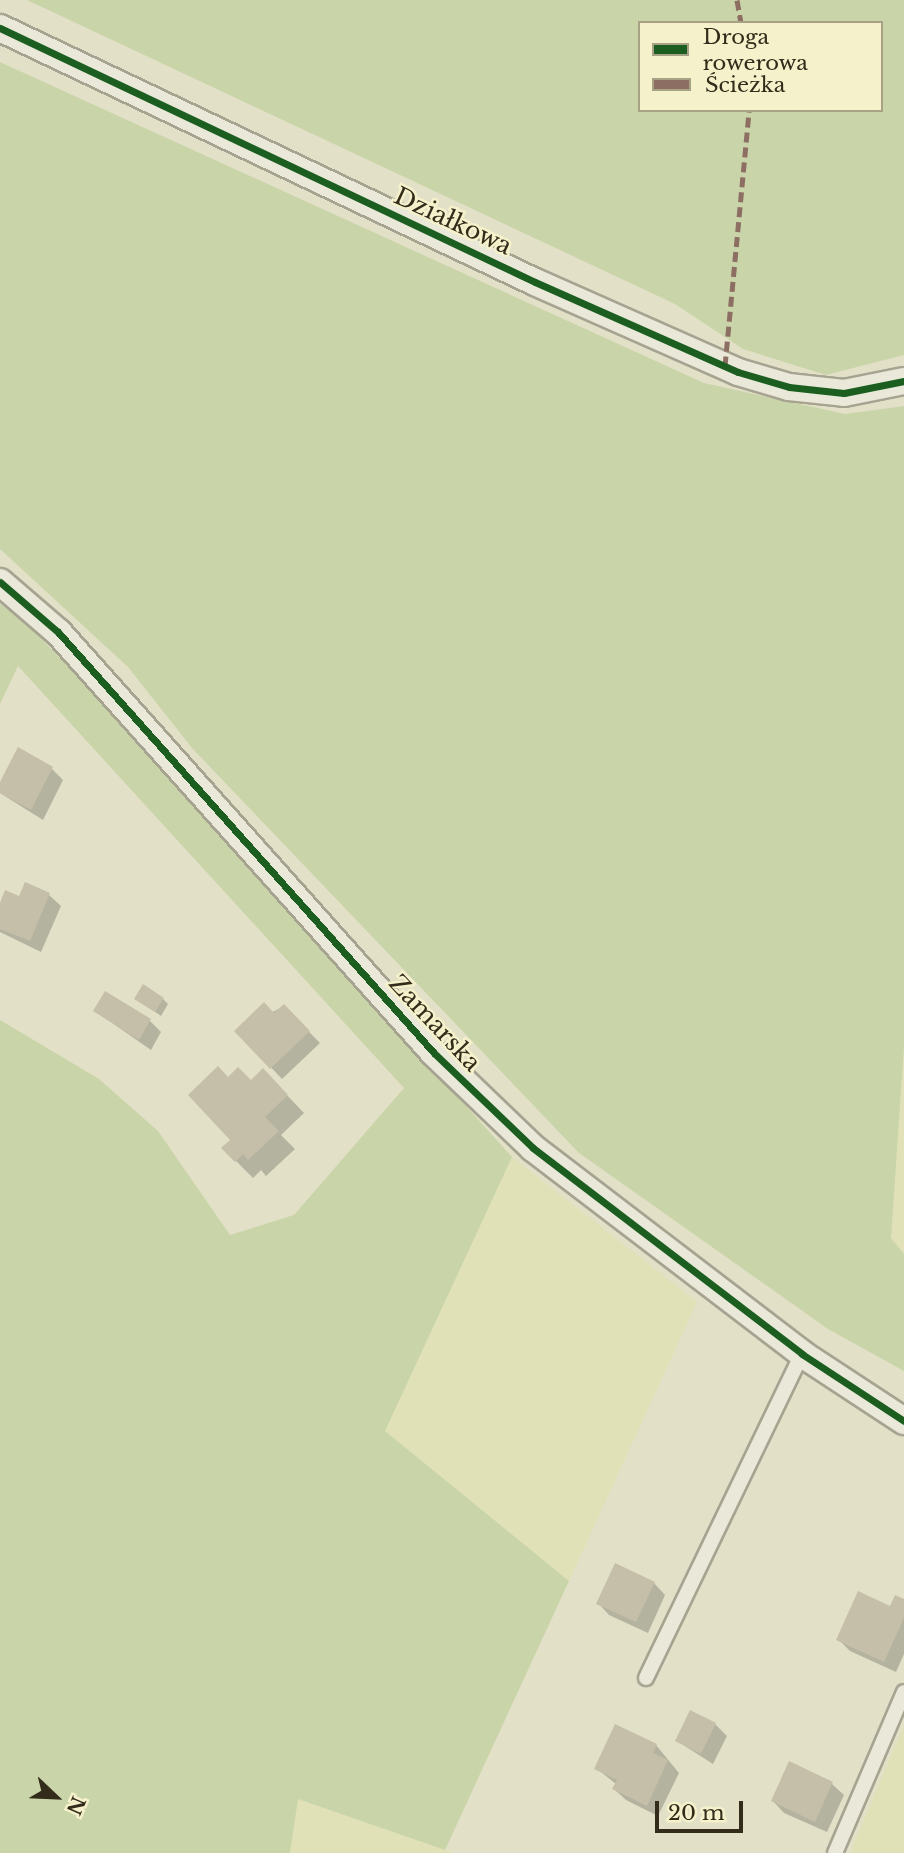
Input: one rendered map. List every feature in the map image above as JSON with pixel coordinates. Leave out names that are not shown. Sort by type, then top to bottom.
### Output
[{"type":"street","name":"Działkowa","points":[[0,28],[535,282],[738,372],[789,387],[844,393],[904,381]]},
{"type":"street","name":"Zamarska","points":[[0,582],[58,632],[454,1072],[533,1148],[802,1354],[904,1421]]},
{"type":"lane","points":[[646,1678],[802,1354]]},
{"type":"lane","points":[[835,1853],[904,1692]]},
{"type":"green space","points":[[27,0],[904,0],[904,355],[826,375],[743,349],[675,304]]},
{"type":"green space","points":[[0,62],[704,383],[845,414],[904,406],[904,1047],[891,1238],[904,1254],[904,1371],[828,1329],[579,1153],[192,748],[128,667],[0,549]]},
{"type":"green space","points":[[0,604],[27,624],[88,687],[512,1157],[385,1431],[569,1581],[445,1850],[298,1799],[290,1853],[0,1853],[0,1020],[99,1079],[158,1131],[230,1235],[294,1215],[404,1088],[18,666],[0,704]]},
{"type":"green space","points":[[904,1047],[904,1254],[891,1239]]},
{"type":"green space","points":[[512,1157],[697,1302],[569,1581],[385,1431]]},
{"type":"green space","points":[[904,1725],[904,1853],[850,1853]]},
{"type":"green space","points":[[297,1799],[445,1850],[453,1853],[290,1853]]},
{"type":"building","points":[[18,747],[53,767],[31,810],[0,793],[0,782]]},
{"type":"building","points":[[25,882],[50,893],[30,941],[0,929],[0,903],[5,890],[19,896]]},
{"type":"building","points":[[143,984],[164,998],[155,1012],[134,999]]},
{"type":"building","points":[[105,991],[151,1019],[139,1040],[93,1011]]},
{"type":"building","points":[[264,1002],[274,1013],[284,1004],[310,1031],[270,1069],[234,1031]]},
{"type":"building","points":[[218,1066],[228,1077],[238,1067],[251,1080],[263,1068],[288,1095],[265,1117],[279,1131],[248,1160],[243,1154],[235,1162],[221,1148],[230,1140],[188,1095]]},
{"type":"building","points":[[615,1563],[655,1582],[636,1622],[596,1604]]},
{"type":"building","points":[[858,1591],[890,1606],[895,1595],[904,1599],[904,1618],[884,1662],[836,1640]]},
{"type":"building","points":[[690,1710],[716,1723],[701,1754],[675,1741]]},
{"type":"building","points":[[615,1724],[657,1744],[653,1753],[668,1760],[647,1806],[612,1789],[617,1780],[594,1769]]},
{"type":"building","points":[[789,1761],[833,1782],[815,1822],[771,1801]]},
{"type":"marked path","points":[[737,0],[741,21]]},
{"type":"marked path","points":[[725,366],[749,112]]},
{"type":"cycle path","points":[[0,28],[535,282],[738,372],[789,387],[844,393],[904,381]]},
{"type":"cycle path","points":[[0,582],[58,632],[434,1053],[533,1148],[802,1354],[904,1421]]}]
